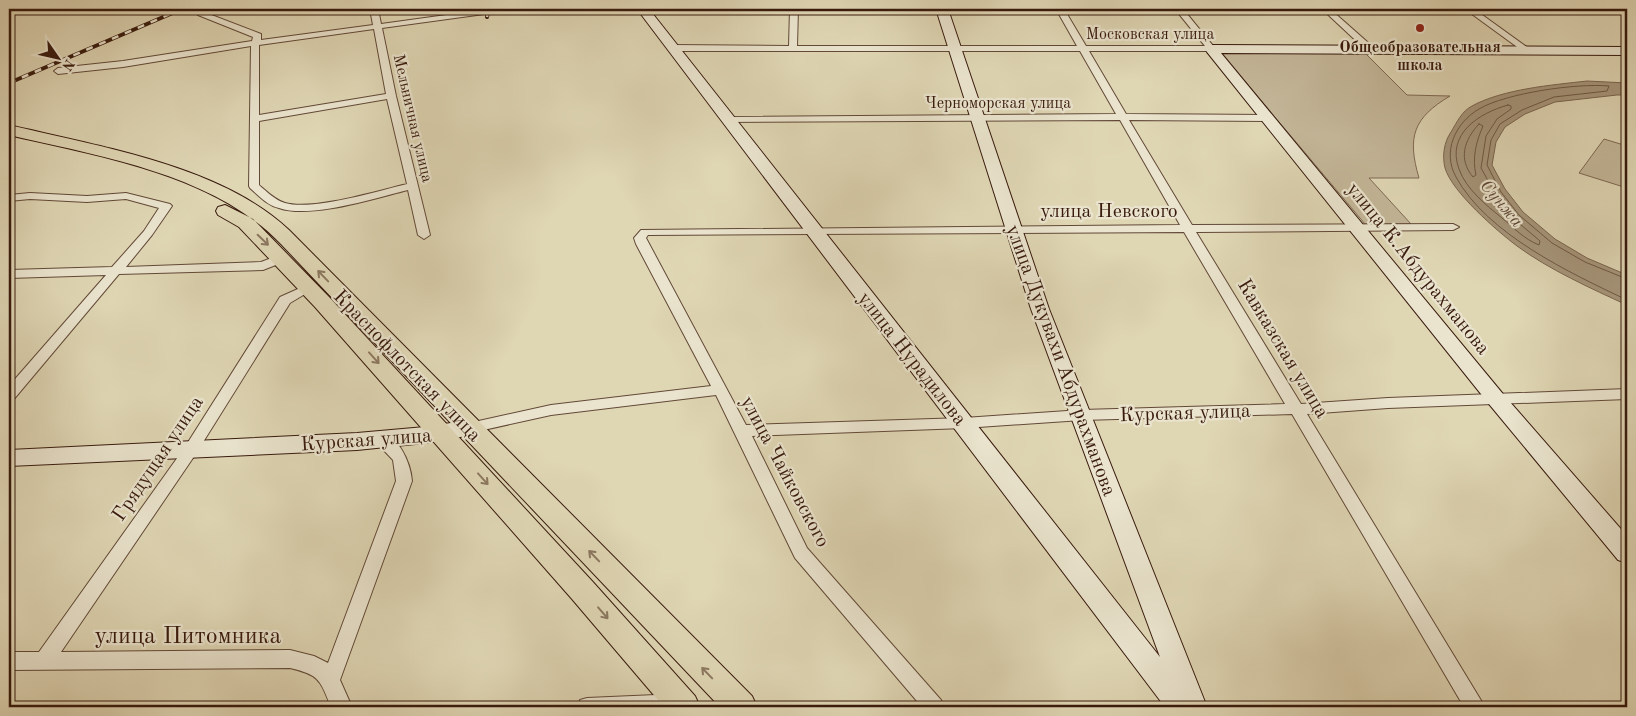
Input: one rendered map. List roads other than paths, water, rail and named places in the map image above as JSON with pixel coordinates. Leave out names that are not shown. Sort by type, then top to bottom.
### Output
[{"type":"main road","name":"Краснофлотская улица","points":[[9,130],[190,179],[229,196],[261,215],[304,256],[742,707]]},
{"type":"main road","name":"Краснофлотская улица","points":[[9,141],[189,192],[246,223],[282,258],[442,433],[682,705]]},
{"type":"street","name":"Мельничная улица","points":[[374,9],[391,96],[424,235]]},
{"type":"street","points":[[58,70],[123,64],[255,43],[506,9]]},
{"type":"street","name":"улица Нурадилова","points":[[643,9],[1182,707]]},
{"type":"street","points":[[793,48],[794,9]]},
{"type":"street","name":"улица Дукувахи Абдурахманова","points":[[942,9],[979,117],[1013,229],[1040,309],[1193,707]]},
{"type":"street","name":"Кавказская улица","points":[[1060,9],[1188,229],[1475,707]]},
{"type":"street","name":"улица К.Абдурахманова","points":[[1179,9],[1496,399],[1627,553]]},
{"type":"street","points":[[1326,9],[1370,49]]},
{"type":"street","points":[[1469,9],[1526,50]]},
{"type":"street","points":[[201,13],[258,36],[255,43],[254,186],[266,197],[284,207],[320,206],[413,186]]},
{"type":"street","name":"Московская улица","points":[[673,48],[1627,51]]},
{"type":"street","points":[[253,119],[391,96]]},
{"type":"street","name":"Черноморская улица","points":[[728,120],[1123,116],[1268,118]]},
{"type":"street","points":[[9,395],[148,233],[166,206],[126,196],[87,199],[30,196],[10,199]]},
{"type":"street","name":"улица Невского","points":[[645,232],[1453,227]]},
{"type":"street","name":"улица Чайковского","points":[[645,232],[640,238],[642,244],[742,431],[801,552],[934,707]]},
{"type":"street","points":[[9,274],[263,266],[282,258]]},
{"type":"street","name":"Грядущая улица","points":[[45,659],[190,451],[285,300],[309,288]]},
{"type":"street","name":"Курская улица","points":[[9,458],[190,451],[382,440],[442,433],[551,410],[719,390]]},
{"type":"street","name":"Курская улица","points":[[742,431],[964,423],[1082,415],[1297,409],[1627,394]]},
{"type":"street","points":[[342,707],[336,700],[330,679],[404,480],[404,466],[399,455],[382,440]]},
{"type":"street","name":"улица Питомника","points":[[9,661],[45,659],[290,659],[318,666],[330,679]]},
{"type":"street","points":[[587,707],[682,705]]},
{"type":"water","name":"Сунжа","points":[[1587,81],[1627,83],[1627,95],[1555,102],[1525,114],[1505,127],[1496,142],[1492,165],[1505,189],[1523,212],[1555,239],[1587,258],[1627,275],[1627,305],[1556,271],[1517,246],[1487,221],[1456,188],[1449,178],[1444,163],[1444,149],[1447,140],[1468,108],[1498,95],[1543,86]]},
{"type":"railway","points":[[9,83],[182,9]]},
{"type":"railway","points":[[487,17],[489,9]]},
{"type":"place","name":"Общеобразовательная школа","points":[[1420,28]]}]
